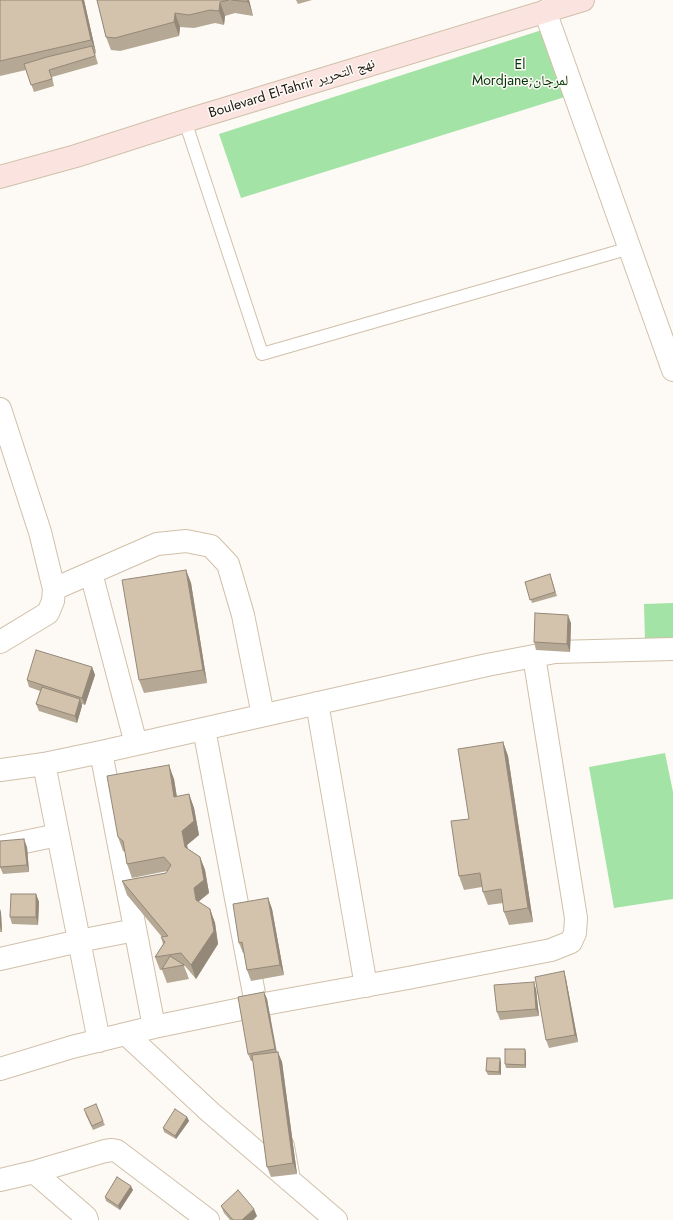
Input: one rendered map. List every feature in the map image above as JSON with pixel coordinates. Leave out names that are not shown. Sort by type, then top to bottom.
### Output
[{"type":"main road","name":"Boulevard El-Tahrir نهج التحرير","points":[[0,177],[76,156],[583,0]]},
{"type":"street","points":[[545,12],[673,370]]},
{"type":"street","points":[[0,409],[40,532],[54,588],[53,601],[48,613],[0,642]]},
{"type":"street","points":[[54,588],[157,544],[186,541],[211,546],[228,564],[243,616],[263,716]]},
{"type":"street","points":[[91,573],[136,744]]},
{"type":"street","points":[[0,770],[44,764],[101,752],[317,703],[555,652],[673,649]]},
{"type":"street","points":[[0,1069],[154,1026],[551,950],[570,942],[575,933],[576,918],[534,656]]},
{"type":"street","points":[[317,703],[366,986]]},
{"type":"street","points":[[204,729],[262,1036]]},
{"type":"street","points":[[101,752],[154,1026]]},
{"type":"street","points":[[44,764],[99,1041]]},
{"type":"street","points":[[0,847],[58,835]]},
{"type":"street","points":[[0,958],[135,930]]},
{"type":"street","points":[[126,1034],[210,1112],[336,1220]]},
{"type":"street","points":[[279,1127],[289,1180]]},
{"type":"street","points":[[0,1180],[34,1172],[105,1151],[118,1151],[208,1220]]},
{"type":"street","points":[[34,1172],[86,1217],[87,1220]]},
{"type":"lane","points":[[186,121],[262,354],[630,248]]},
{"type":"green space","name":"El Mordjane;لمرجان","points":[[548,28],[568,96],[241,198],[219,134]]},
{"type":"green space","points":[[673,603],[673,640],[645,641],[644,604]]},
{"type":"green space","points":[[665,753],[673,792],[673,899],[614,908],[589,767]]},
{"type":"building","points":[[0,0],[82,0],[91,40],[0,61]]},
{"type":"building","points":[[97,0],[229,0],[220,2],[219,11],[210,10],[189,15],[175,13],[174,22],[115,38],[106,37]]},
{"type":"building","points":[[232,0],[247,0],[248,2]]},
{"type":"building","points":[[92,46],[95,56],[49,70],[52,79],[31,85],[24,64]]},
{"type":"building","points":[[186,570],[203,670],[139,680],[122,580]]},
{"type":"building","points":[[550,574],[555,592],[530,600],[525,582]]},
{"type":"building","points":[[535,613],[568,615],[567,644],[534,642]]},
{"type":"building","points":[[36,650],[92,667],[82,698],[27,680]]},
{"type":"building","points":[[42,687],[80,699],[75,716],[36,704]]},
{"type":"building","points":[[503,742],[528,908],[504,912],[501,889],[483,892],[480,873],[459,876],[451,821],[469,819],[458,749]]},
{"type":"building","points":[[169,765],[174,797],[189,794],[194,821],[182,831],[185,847],[200,857],[204,880],[194,888],[196,900],[210,909],[214,931],[191,965],[181,953],[155,957],[165,942],[161,937],[168,936],[122,881],[166,873],[171,865],[164,857],[127,864],[123,841],[118,837],[107,776]]},
{"type":"building","points":[[24,839],[27,865],[0,867],[0,841]]},
{"type":"building","points":[[11,894],[36,894],[36,917],[10,917]]},
{"type":"building","points":[[268,898],[280,965],[247,970],[242,942],[239,943],[233,904]]},
{"type":"building","points":[[170,956],[184,965],[162,969]]},
{"type":"building","points":[[564,971],[575,1035],[546,1040],[535,977]]},
{"type":"building","points":[[534,982],[536,1009],[497,1012],[494,985]]},
{"type":"building","points":[[264,992],[275,1049],[248,1054],[238,997]]},
{"type":"building","points":[[505,1049],[525,1049],[525,1065],[505,1064]]},
{"type":"building","points":[[278,1052],[293,1163],[267,1167],[252,1055]]},
{"type":"building","points":[[487,1058],[500,1058],[499,1072],[486,1071]]},
{"type":"building","points":[[96,1104],[103,1121],[92,1126],[84,1109]]},
{"type":"building","points":[[175,1109],[187,1117],[175,1136],[163,1128]]},
{"type":"building","points":[[117,1177],[131,1186],[118,1206],[105,1197]]},
{"type":"building","points":[[238,1190],[254,1209],[242,1220],[233,1220],[221,1206]]}]
